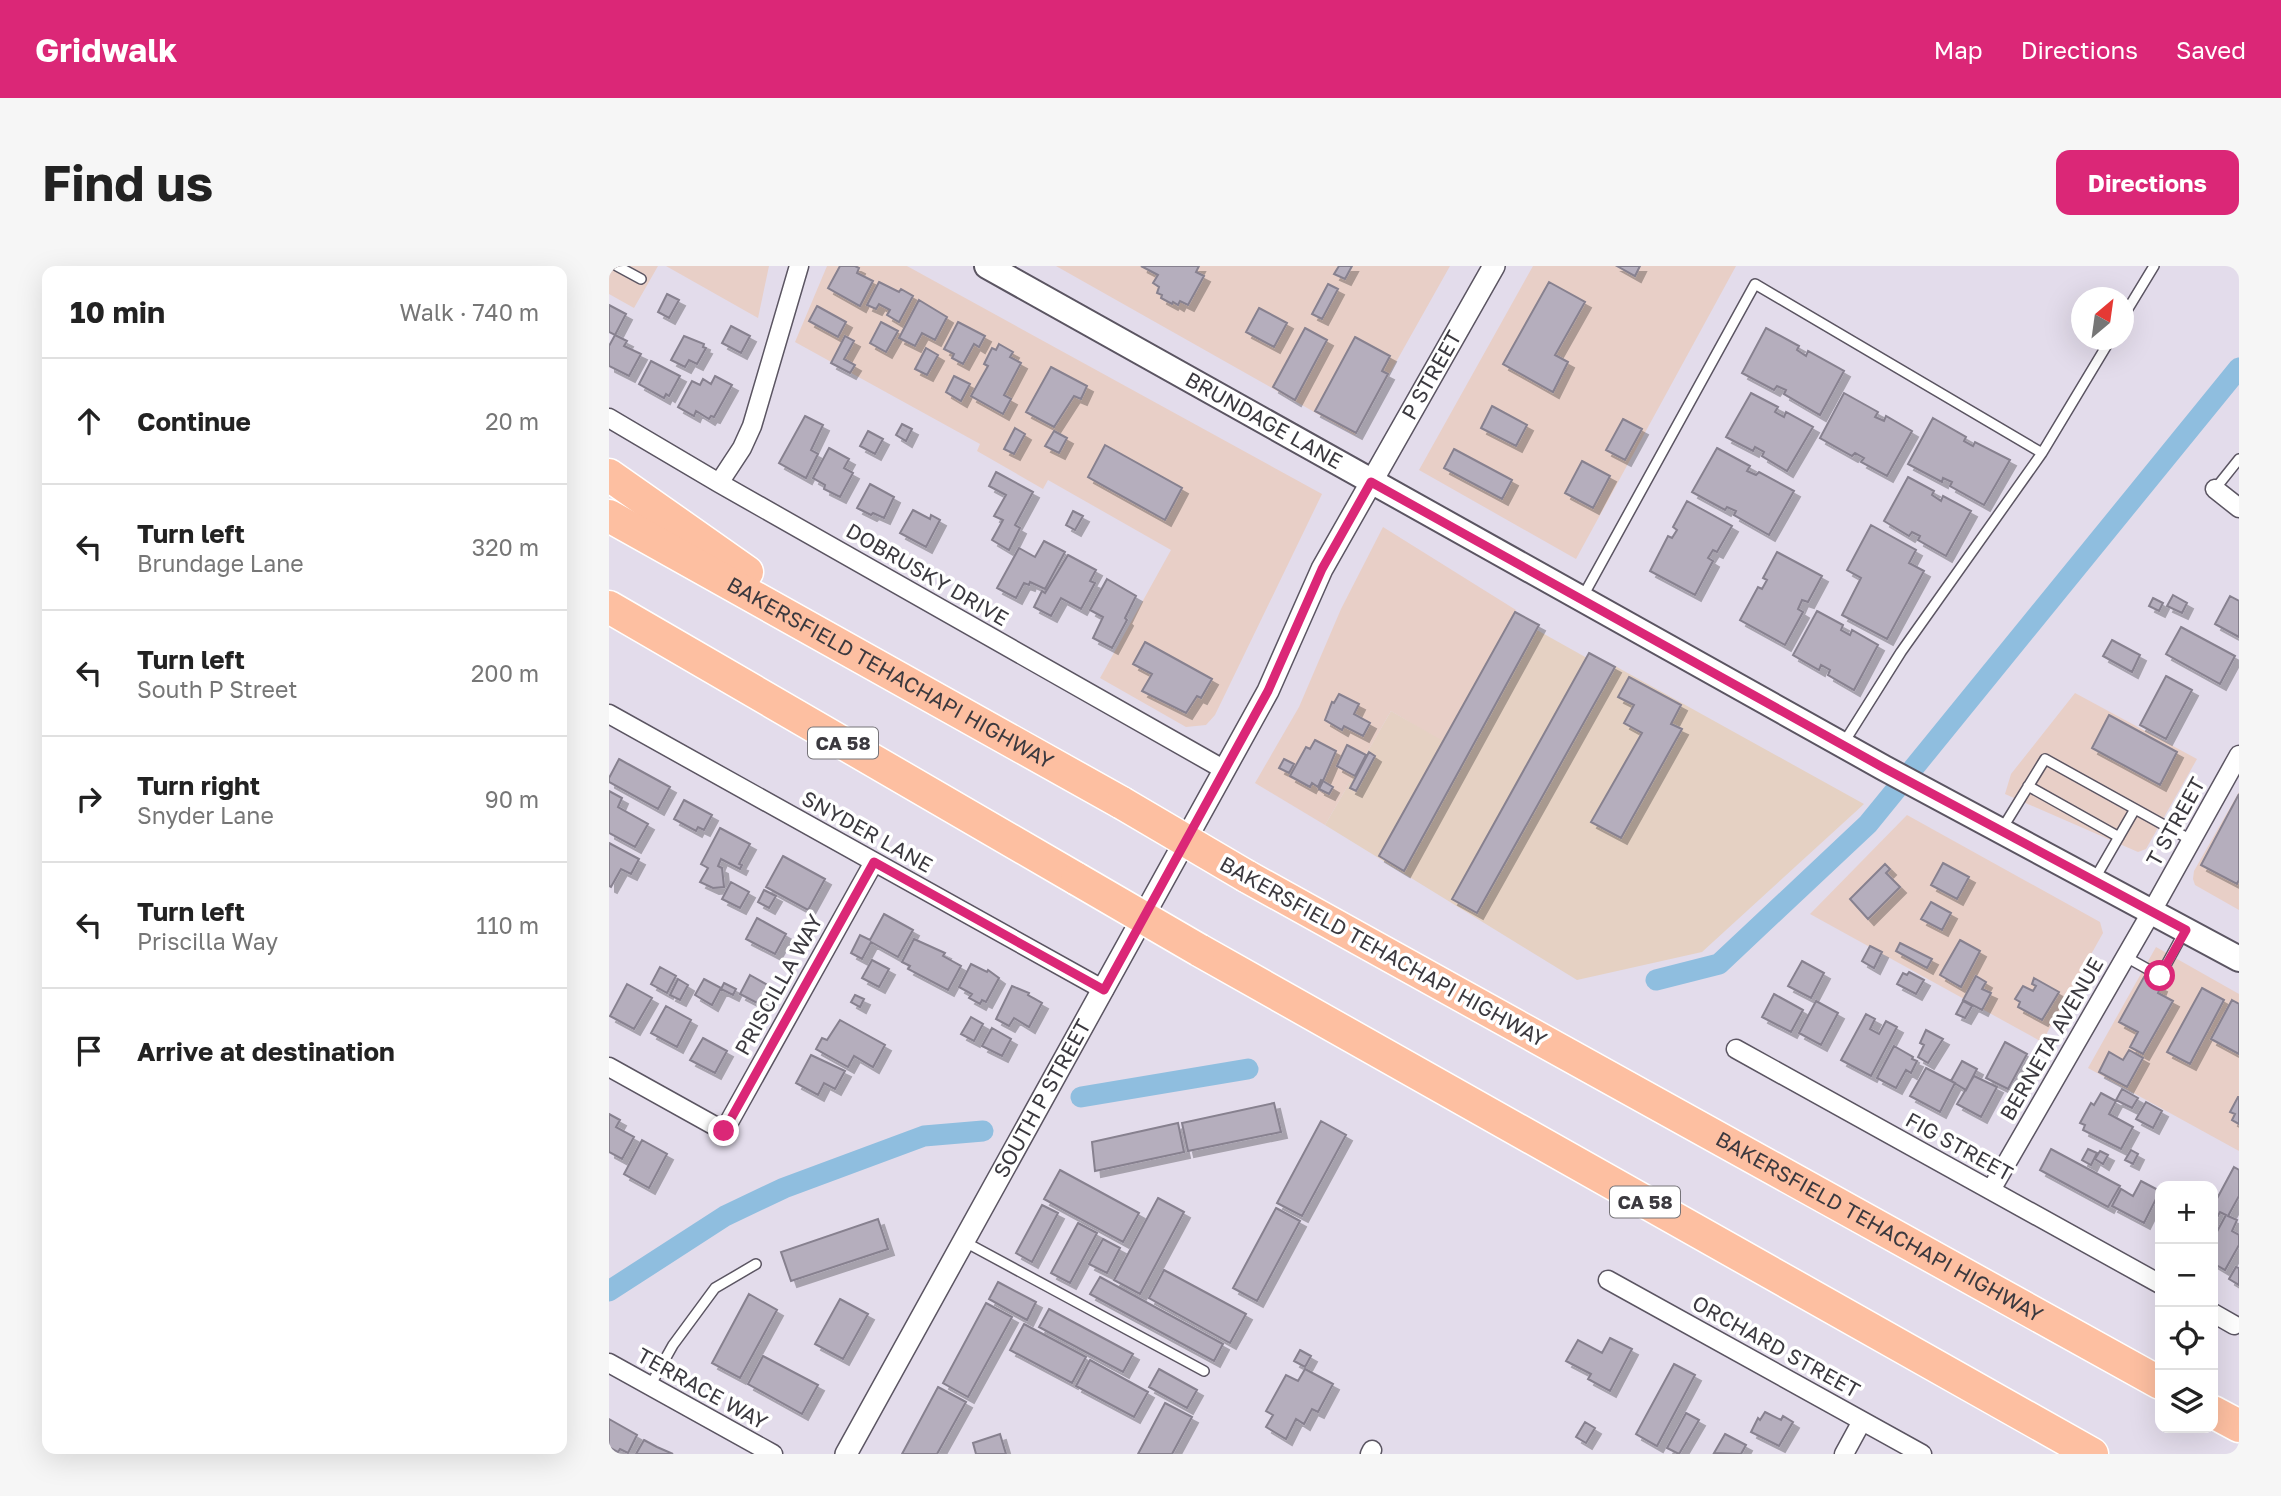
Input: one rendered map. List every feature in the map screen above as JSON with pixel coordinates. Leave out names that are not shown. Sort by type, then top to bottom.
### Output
[{"type":"highway","points":[[609,475],[740,567],[848,649]]},
{"type":"highway","name":"BAKERSFIELD TEHACHAPI HIGHWAY","points":[[609,516],[1122,803],[1246,876],[2155,1380]]},
{"type":"highway","name":"CA 58","points":[[609,607],[1199,950],[2092,1454]]},
{"type":"highway","points":[[2218,1414],[2239,1425]]},
{"type":"main road","name":"BRUNDAGE LANE","points":[[987,266],[1842,745],[2239,959]]},
{"type":"street","points":[[719,483],[742,448],[752,426],[799,266]]},
{"type":"street","name":"P STREET","points":[[1371,482],[1493,266]]},
{"type":"street","name":"DOBRUSKY DRIVE","points":[[609,418],[1223,769]]},
{"type":"street","name":"SOUTH P STREET","points":[[846,1454],[1268,691],[1322,569],[1371,482]]},
{"type":"street","points":[[2215,489],[2239,508]]},
{"type":"street","name":"SNYDER LANE","points":[[609,714],[1104,990]]},
{"type":"street","name":"T STREET","points":[[2152,911],[2239,755]]},
{"type":"street","name":"PRISCILLA WAY","points":[[609,1067],[724,1131],[874,862]]},
{"type":"street","name":"BERNETA AVENUE","points":[[1991,1190],[2152,911]]},
{"type":"street","name":"FIG STREET","points":[[1736,1049],[2155,1281]]},
{"type":"street","name":"ORCHARD STREET","points":[[1608,1280],[1922,1454]]},
{"type":"street","points":[[2218,1316],[2234,1325]]},
{"type":"street","name":"TERRACE WAY","points":[[609,1363],[773,1454]]},
{"type":"street","points":[[1844,1454],[1862,1421]]},
{"type":"lane","points":[[617,266],[641,279]]},
{"type":"lane","points":[[2134,299],[2154,266]]},
{"type":"lane","points":[[1581,599],[1755,284],[2042,453]]},
{"type":"lane","points":[[1842,745],[1901,652],[2042,453],[2104,350]]},
{"type":"lane","points":[[2215,489],[2239,459]]},
{"type":"lane","points":[[2001,830],[2045,759],[2192,840]]},
{"type":"lane","points":[[2028,786],[2119,837]]},
{"type":"lane","points":[[2094,880],[2135,809]]},
{"type":"lane","points":[[2126,957],[2160,976],[2186,930]]},
{"type":"lane","points":[[963,1242],[1204,1371]]},
{"type":"lane","points":[[650,1386],[673,1345],[715,1288],[755,1264]]},
{"type":"shaded area","points":[[609,266],[658,266],[634,308],[609,294]]},
{"type":"shaded area","points":[[666,266],[769,266],[758,318]]},
{"type":"shaded area","points":[[827,266],[907,266],[1322,494],[1215,715],[1206,725],[1186,727],[1100,678],[1171,550],[1048,480],[1043,489],[977,451],[980,444],[795,342]]},
{"type":"shaded area","points":[[1056,266],[1450,266],[1355,435]]},
{"type":"shaded area","points":[[1533,266],[1736,266],[1576,559],[1419,470]]},
{"type":"shaded area","points":[[1383,527],[1516,610],[1443,742],[1391,711],[1325,825],[1255,783],[1299,707],[1341,609]]},
{"type":"shaded area","points":[[1512,616],[1612,672],[1615,666],[1864,804],[1702,952],[1577,980],[1325,825],[1391,711],[1443,741]]},
{"type":"shaded area","points":[[2075,693],[2197,759],[2146,849],[2138,852],[2005,794],[2011,774]]},
{"type":"shaded area","points":[[2239,792],[2239,910],[2195,885],[2193,879],[2194,871]]},
{"type":"shaded area","points":[[1907,815],[2100,922],[2103,933],[2042,1042],[1810,914]]},
{"type":"shaded area","points":[[2156,947],[2239,994],[2239,1151],[2088,1068]]},
{"type":"building","points":[[840,266],[855,266],[859,268],[857,273],[873,281],[860,306],[828,288]]},
{"type":"building","points":[[1141,266],[1199,266],[1196,272],[1204,276],[1188,305],[1180,301],[1178,305],[1161,298],[1162,295],[1157,293],[1159,287],[1153,283],[1158,275]]},
{"type":"building","points":[[1339,266],[1352,266],[1345,279],[1334,274]]},
{"type":"building","points":[[1617,266],[1640,266],[1635,276]]},
{"type":"building","points":[[879,282],[913,296],[899,322],[887,315],[890,310],[879,304],[876,309],[867,305]]},
{"type":"building","points":[[1549,282],[1585,302],[1555,355],[1568,362],[1553,392],[1503,364]]},
{"type":"building","points":[[1328,284],[1338,289],[1322,319],[1312,314]]},
{"type":"building","points":[[667,294],[679,300],[669,318],[658,312]]},
{"type":"building","points":[[919,300],[947,317],[935,340],[922,333],[915,346],[899,338]]},
{"type":"building","points":[[609,305],[626,314],[615,335],[609,332]]},
{"type":"building","points":[[817,306],[846,322],[838,337],[809,321]]},
{"type":"building","points":[[1259,308],[1287,323],[1274,347],[1246,332]]},
{"type":"building","points":[[881,322],[898,331],[886,352],[870,343]]},
{"type":"building","points":[[958,322],[985,336],[979,347],[974,344],[963,364],[952,358],[954,354],[944,349]]},
{"type":"building","points":[[731,326],[750,336],[741,353],[722,343]]},
{"type":"building","points":[[1305,328],[1327,340],[1295,400],[1273,387]]},
{"type":"building","points":[[1766,328],[1799,346],[1797,350],[1806,356],[1808,351],[1844,371],[1820,415],[1784,394],[1786,390],[1777,386],[1774,390],[1742,373]]},
{"type":"building","points":[[615,335],[627,341],[624,346],[641,354],[629,376],[609,366],[609,346]]},
{"type":"building","points":[[684,336],[704,344],[703,347],[706,348],[697,364],[689,360],[685,367],[671,360]]},
{"type":"building","points":[[845,336],[854,341],[844,359],[855,365],[850,373],[831,363]]},
{"type":"building","points":[[1355,337],[1390,356],[1382,371],[1388,374],[1356,433],[1315,411]]},
{"type":"building","points":[[999,344],[1013,352],[1010,357],[1021,363],[1004,395],[1011,399],[1003,414],[971,396],[988,366],[984,364],[992,348],[996,350]]},
{"type":"building","points":[[926,348],[938,355],[927,375],[915,369]]},
{"type":"building","points":[[651,361],[680,376],[669,396],[666,394],[664,398],[639,384]]},
{"type":"building","points":[[1051,367],[1087,386],[1081,399],[1074,396],[1054,427],[1026,412]]},
{"type":"building","points":[[715,376],[732,385],[714,417],[709,419],[696,411],[694,416],[678,407],[692,381],[700,385],[703,379],[711,384]]},
{"type":"building","points":[[954,376],[970,384],[961,401],[946,392]]},
{"type":"building","points":[[1751,393],[1778,407],[1775,412],[1784,417],[1786,412],[1813,427],[1787,471],[1762,456],[1764,452],[1755,447],[1753,451],[1726,437]]},
{"type":"building","points":[[1844,393],[1878,412],[1875,417],[1884,421],[1886,416],[1912,431],[1887,476],[1861,462],[1864,458],[1855,453],[1852,456],[1820,438]]},
{"type":"building","points":[[1492,406],[1527,425],[1516,446],[1481,428]]},
{"type":"building","points":[[805,416],[823,425],[811,450],[818,454],[806,478],[779,463]]},
{"type":"building","points":[[1933,418],[1966,437],[1964,441],[1973,446],[1975,442],[2010,460],[1984,505],[1950,486],[1952,482],[1943,478],[1942,482],[1908,464]]},
{"type":"building","points":[[1623,419],[1642,429],[1625,460],[1606,450]]},
{"type":"building","points":[[902,424],[912,429],[906,441],[896,435]]},
{"type":"building","points":[[1015,428],[1025,434],[1014,454],[1004,449]]},
{"type":"building","points":[[868,431],[883,439],[875,454],[860,446]]},
{"type":"building","points":[[1054,431],[1067,438],[1059,453],[1045,446]]},
{"type":"building","points":[[1105,445],[1182,488],[1165,520],[1088,477]]},
{"type":"building","points":[[829,448],[849,459],[844,468],[853,473],[840,497],[824,489],[825,485],[813,478]]},
{"type":"building","points":[[1717,448],[1750,466],[1747,471],[1756,475],[1759,472],[1794,491],[1769,535],[1734,515],[1736,511],[1727,507],[1725,510],[1692,492]]},
{"type":"building","points":[[1454,449],[1512,480],[1502,499],[1444,468]]},
{"type":"building","points":[[1582,461],[1610,476],[1593,508],[1565,493]]},
{"type":"building","points":[[996,472],[1033,492],[1015,525],[1020,528],[1009,550],[992,540],[1003,520],[994,516],[1006,495],[989,486]]},
{"type":"building","points":[[1908,477],[1934,491],[1932,495],[1941,501],[1943,496],[1971,511],[1946,556],[1918,540],[1920,536],[1912,532],[1909,536],[1884,521]]},
{"type":"building","points":[[870,484],[894,497],[884,518],[857,508]]},
{"type":"building","points":[[1687,501],[1732,526],[1717,552],[1713,550],[1708,558],[1713,561],[1695,595],[1650,571],[1668,536],[1672,538],[1677,530],[1673,527]]},
{"type":"building","points":[[913,510],[930,519],[931,515],[940,520],[926,547],[900,533]]},
{"type":"building","points":[[1073,511],[1083,516],[1075,530],[1066,525]]},
{"type":"building","points":[[1871,525],[1916,550],[1909,563],[1924,571],[1887,639],[1842,615],[1861,578],[1847,570]]},
{"type":"building","points":[[1044,541],[1065,552],[1045,589],[1030,582],[1029,585],[1024,583],[1016,598],[997,588],[1019,548],[1035,557]]},
{"type":"building","points":[[1777,552],[1822,576],[1808,602],[1802,600],[1798,609],[1803,612],[1785,645],[1740,620],[1758,587],[1762,589],[1767,580],[1763,578]]},
{"type":"building","points":[[1068,555],[1096,570],[1090,581],[1095,583],[1081,609],[1061,598],[1051,616],[1034,607]]},
{"type":"building","points":[[1107,579],[1136,596],[1112,648],[1093,638],[1103,617],[1090,610]]},
{"type":"building","points":[[2173,595],[2187,603],[2182,613],[2167,606]]},
{"type":"building","points":[[2230,596],[2239,601],[2239,637],[2215,624]]},
{"type":"building","points":[[2153,598],[2163,603],[2159,611],[2149,606]]},
{"type":"building","points":[[1817,611],[1843,625],[1841,630],[1850,635],[1852,630],[1878,645],[1854,690],[1828,675],[1830,670],[1821,665],[1819,670],[1793,655]]},
{"type":"building","points":[[1515,612],[1539,625],[1404,871],[1379,856]]},
{"type":"building","points":[[2181,627],[2235,656],[2220,684],[2166,654]]},
{"type":"building","points":[[2112,640],[2140,655],[2132,672],[2103,656]]},
{"type":"building","points":[[1145,642],[1212,679],[1201,698],[1197,696],[1186,713],[1142,691],[1152,674],[1133,664]]},
{"type":"building","points":[[1589,653],[1615,667],[1477,913],[1452,899]]},
{"type":"building","points":[[2166,676],[2192,690],[2166,739],[2140,725]]},
{"type":"building","points":[[1629,677],[1681,705],[1671,724],[1682,729],[1621,838],[1591,822],[1642,733],[1624,723],[1634,705],[1618,697]]},
{"type":"building","points":[[1339,694],[1359,704],[1354,714],[1370,723],[1363,736],[1344,726],[1342,730],[1325,720],[1332,702],[1334,703]]},
{"type":"building","points":[[2109,715],[2177,752],[2160,785],[2092,748]]},
{"type":"building","points":[[1315,740],[1336,751],[1323,781],[1321,780],[1318,787],[1312,783],[1310,787],[1290,776],[1306,747],[1310,749]]},
{"type":"building","points":[[1347,745],[1366,755],[1355,776],[1337,766]]},
{"type":"building","points":[[1369,752],[1375,756],[1356,791],[1350,788]]},
{"type":"building","points":[[619,759],[670,787],[658,809],[609,782]]},
{"type":"building","points":[[1284,759],[1294,764],[1289,773],[1279,768]]},
{"type":"building","points":[[1323,781],[1333,787],[1329,794],[1319,789]]},
{"type":"building","points":[[609,791],[622,798],[618,807],[648,824],[635,847],[609,833]]},
{"type":"building","points":[[2239,794],[2239,880],[2237,884],[2201,865]]},
{"type":"building","points":[[684,800],[712,815],[704,830],[698,827],[696,831],[674,819]]},
{"type":"building","points":[[720,828],[750,844],[739,864],[742,865],[740,869],[721,859],[718,866],[722,868],[724,887],[713,888],[700,882],[708,868],[701,864]]},
{"type":"building","points":[[609,843],[639,859],[631,874],[621,869],[611,887],[609,886]]},
{"type":"building","points":[[783,856],[825,879],[808,910],[766,887]]},
{"type":"building","points":[[1943,863],[1969,877],[1957,899],[1931,885]]},
{"type":"building","points":[[1885,864],[1890,869],[1886,873],[1900,887],[1868,919],[1850,899]]},
{"type":"building","points":[[731,882],[749,892],[740,908],[722,899]]},
{"type":"building","points":[[764,890],[776,896],[769,908],[758,902]]},
{"type":"building","points":[[1931,902],[1951,913],[1942,930],[1921,919]]},
{"type":"building","points":[[884,914],[913,930],[898,957],[871,942],[862,959],[851,953],[860,935],[870,940]]},
{"type":"building","points":[[757,918],[786,934],[775,954],[746,939]]},
{"type":"building","points":[[914,939],[945,953],[943,956],[961,966],[948,990],[908,969],[910,966],[902,962]]},
{"type":"building","points":[[1960,940],[1980,951],[1961,987],[1940,975]]},
{"type":"building","points":[[1900,943],[1932,959],[1927,968],[1896,951]]},
{"type":"building","points":[[1870,946],[1882,952],[1874,968],[1862,961]]},
{"type":"building","points":[[872,960],[889,969],[879,987],[862,978]]},
{"type":"building","points":[[1802,961],[1824,973],[1811,998],[1788,986]]},
{"type":"building","points":[[971,964],[987,972],[988,970],[999,978],[986,1002],[982,1000],[980,1004],[969,998],[972,994],[959,987]]},
{"type":"building","points":[[660,967],[676,976],[667,993],[651,984]]},
{"type":"building","points":[[1909,972],[1924,980],[1916,994],[1897,984],[1903,973],[1907,975]]},
{"type":"building","points":[[750,975],[771,987],[761,1005],[740,994]]},
{"type":"building","points":[[1976,976],[1986,982],[1982,989],[1991,993],[1982,1010],[1963,1000]]},
{"type":"building","points":[[2144,977],[2161,986],[2158,993],[2173,1001],[2143,1054],[2130,1047],[2138,1032],[2119,1022]]},
{"type":"building","points":[[2034,978],[2059,992],[2042,1020],[2018,1007],[2020,1002],[2015,999],[2023,986],[2033,991],[2036,986],[2032,984]]},
{"type":"building","points":[[678,979],[688,985],[680,1000],[670,995]]},
{"type":"building","points":[[704,979],[721,988],[712,1005],[695,995]]},
{"type":"building","points":[[724,983],[736,989],[733,995],[721,989]]},
{"type":"building","points":[[627,984],[652,998],[634,1029],[610,1016]]},
{"type":"building","points":[[1012,986],[1029,993],[1028,995],[1042,1003],[1029,1027],[1014,1018],[1009,1026],[996,1019]]},
{"type":"building","points":[[2202,988],[2224,1000],[2190,1064],[2167,1052]]},
{"type":"building","points":[[1774,994],[1803,1010],[1791,1032],[1762,1017]]},
{"type":"building","points":[[855,995],[864,999],[860,1007],[851,1002]]},
{"type":"building","points":[[2232,1000],[2239,1004],[2239,1054],[2211,1039]]},
{"type":"building","points":[[1816,1001],[1838,1013],[1821,1045],[1799,1033]]},
{"type":"building","points":[[1963,1001],[1972,1006],[1965,1018],[1956,1014]]},
{"type":"building","points":[[666,1006],[691,1020],[677,1047],[651,1033]]},
{"type":"building","points":[[1866,1014],[1875,1019],[1870,1029],[1879,1034],[1886,1021],[1897,1027],[1871,1076],[1841,1060]]},
{"type":"building","points":[[971,1017],[983,1024],[974,1041],[961,1034]]},
{"type":"building","points":[[840,1020],[885,1045],[873,1067],[854,1056],[848,1067],[816,1049],[822,1038],[827,1040]]},
{"type":"building","points":[[992,1028],[1011,1039],[1002,1056],[982,1046]]},
{"type":"building","points":[[1926,1030],[1943,1039],[1928,1063],[1918,1057],[1924,1045],[1920,1043]]},
{"type":"building","points":[[703,1038],[727,1051],[715,1073],[690,1060]]},
{"type":"building","points":[[2005,1042],[2027,1054],[2008,1089],[1986,1078]]},
{"type":"building","points":[[1894,1046],[1917,1061],[1911,1073],[1906,1070],[1896,1088],[1877,1078]]},
{"type":"building","points":[[2129,1050],[2143,1058],[2127,1087],[2099,1072],[2109,1052],[2123,1060]]},
{"type":"building","points":[[811,1055],[845,1071],[835,1089],[824,1083],[818,1095],[796,1083]]},
{"type":"building","points":[[1962,1061],[1977,1069],[1966,1090],[1951,1081]]},
{"type":"building","points":[[1926,1068],[1955,1083],[1940,1112],[1910,1096]]},
{"type":"building","points":[[1974,1076],[1997,1087],[1981,1117],[1957,1104]]},
{"type":"building","points":[[2122,1089],[2138,1098],[2132,1108],[2116,1100]]},
{"type":"building","points":[[2101,1093],[2116,1101],[2109,1114],[2133,1127],[2121,1149],[2083,1130],[2085,1125],[2080,1123],[2091,1103],[2094,1105]]},
{"type":"building","points":[[2238,1097],[2239,1124],[2232,1120],[2235,1114],[2230,1112]]},
{"type":"building","points":[[2146,1102],[2162,1111],[2153,1128],[2136,1119]]},
{"type":"building","points":[[1274,1103],[1281,1132],[1188,1151],[1182,1123]]},
{"type":"building","points":[[609,1114],[620,1120],[616,1127],[634,1137],[622,1159],[609,1152]]},
{"type":"building","points":[[1321,1121],[1346,1135],[1302,1216],[1277,1203]]},
{"type":"building","points":[[1178,1123],[1184,1152],[1095,1171],[1092,1142]]},
{"type":"building","points":[[642,1140],[667,1154],[649,1188],[624,1174]]},
{"type":"building","points":[[2051,1149],[2120,1186],[2108,1207],[2040,1170]]},
{"type":"building","points":[[2088,1149],[2097,1153],[2091,1165],[2082,1160]]},
{"type":"building","points":[[2131,1150],[2138,1154],[2133,1164],[2125,1160]]},
{"type":"building","points":[[2100,1151],[2108,1155],[2103,1164],[2095,1159]]},
{"type":"building","points":[[2234,1167],[2239,1170],[2239,1196],[2228,1216],[2237,1220],[2232,1231],[2239,1235],[2239,1245],[2225,1270],[2218,1266],[2218,1230],[2226,1215],[2220,1212],[2218,1216],[2218,1197]]},
{"type":"building","points":[[1060,1170],[1139,1213],[1123,1242],[1044,1199]]},
{"type":"building","points":[[2141,1181],[2155,1188],[2155,1201],[2144,1223],[2112,1206],[2121,1189],[2133,1196]]},
{"type":"building","points":[[1158,1198],[1184,1212],[1140,1294],[1114,1280]]},
{"type":"building","points":[[1042,1205],[1058,1213],[1032,1262],[1016,1253]]},
{"type":"building","points":[[1276,1208],[1300,1221],[1257,1301],[1233,1288]]},
{"type":"building","points":[[878,1219],[888,1249],[791,1281],[781,1252]]},
{"type":"building","points":[[1078,1223],[1097,1233],[1070,1283],[1051,1273]]},
{"type":"building","points":[[1103,1239],[1120,1248],[1107,1273],[1089,1264]]},
{"type":"building","points":[[2236,1267],[2239,1268],[2239,1285],[2229,1279]]},
{"type":"building","points":[[1164,1270],[1246,1314],[1230,1343],[1149,1298]]},
{"type":"building","points":[[1100,1277],[1223,1344],[1214,1361],[1090,1294]]},
{"type":"building","points":[[998,1282],[1036,1302],[1027,1320],[989,1299]]},
{"type":"building","points":[[749,1294],[777,1310],[740,1378],[712,1363]]},
{"type":"building","points":[[840,1299],[868,1314],[843,1359],[815,1344]]},
{"type":"building","points":[[986,1303],[1012,1317],[968,1397],[943,1383]]},
{"type":"building","points":[[1049,1309],[1133,1354],[1123,1372],[1039,1327]]},
{"type":"building","points":[[1024,1324],[1086,1357],[1072,1383],[1010,1350]]},
{"type":"building","points":[[1610,1338],[1632,1349],[1610,1391],[1588,1379],[1591,1374],[1566,1361],[1578,1340],[1602,1353]]},
{"type":"building","points":[[1300,1350],[1311,1356],[1305,1367],[1294,1361]]},
{"type":"building","points":[[763,1356],[818,1385],[802,1414],[748,1384]]},
{"type":"building","points":[[1090,1360],[1148,1392],[1134,1417],[1076,1386]]},
{"type":"building","points":[[1674,1364],[1695,1375],[1657,1446],[1636,1434]]},
{"type":"building","points":[[1159,1369],[1197,1390],[1187,1408],[1149,1387]]},
{"type":"building","points":[[1305,1369],[1333,1384],[1318,1412],[1312,1409],[1304,1424],[1296,1419],[1286,1439],[1266,1427],[1273,1415],[1266,1411],[1286,1375],[1298,1381]]},
{"type":"building","points":[[938,1387],[966,1402],[937,1454],[902,1454]]},
{"type":"building","points":[[1165,1403],[1192,1417],[1172,1454],[1138,1454]]},
{"type":"building","points":[[1765,1412],[1781,1420],[1783,1416],[1793,1422],[1779,1446],[1751,1432],[1758,1418],[1760,1420]]},
{"type":"building","points":[[1686,1413],[1699,1420],[1679,1454],[1667,1448]]},
{"type":"building","points":[[609,1419],[637,1435],[628,1453],[609,1447]]},
{"type":"building","points":[[1585,1422],[1595,1428],[1586,1443],[1576,1437]]},
{"type":"building","points":[[1000,1434],[1006,1454],[976,1454],[973,1443]]},
{"type":"building","points":[[1725,1434],[1746,1445],[1741,1454],[1714,1453]]},
{"type":"building","points":[[644,1440],[657,1447],[673,1454],[636,1454]]},
{"type":"waterway","points":[[1656,980],[1719,964],[1868,824],[2239,368]]},
{"type":"waterway","points":[[1081,1097],[1248,1069]]},
{"type":"waterway","points":[[609,1291],[725,1216],[784,1188],[924,1136],[983,1131]]},
{"type":"route","points":[[724,1131],[874,862],[1104,990],[1268,691],[1322,569],[1371,482],[1884,768],[2186,930],[2160,976]]}]
